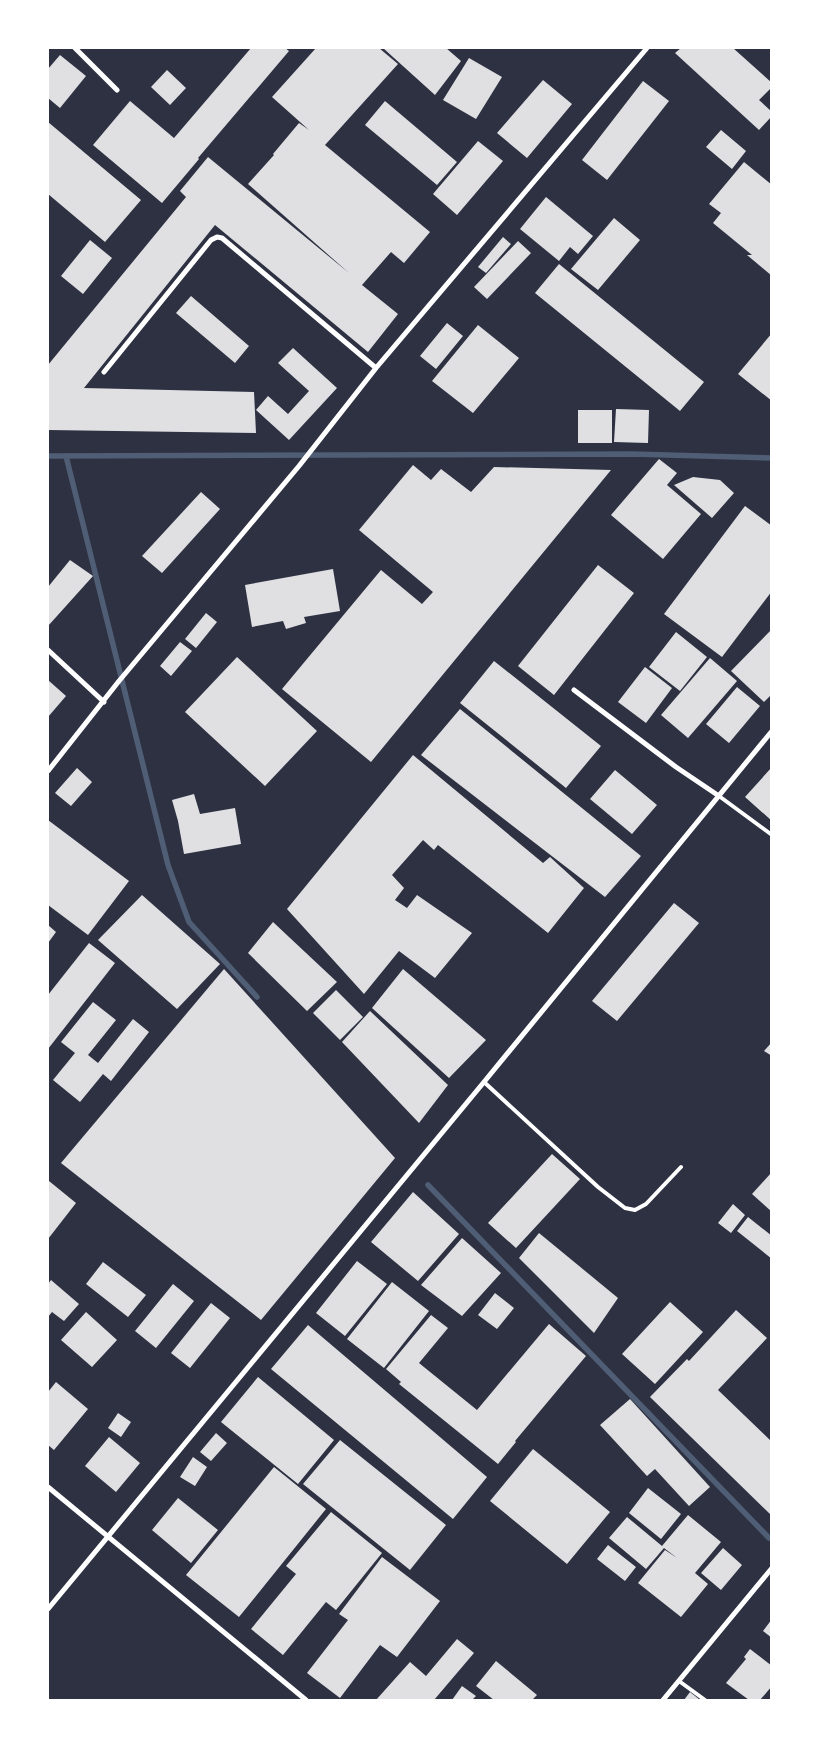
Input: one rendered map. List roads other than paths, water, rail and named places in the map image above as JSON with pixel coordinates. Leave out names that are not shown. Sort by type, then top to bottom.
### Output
[{"type":"street","points":[[75,48],[117,90]]},
{"type":"street","points":[[48,770],[299,466],[376,368],[647,48]]},
{"type":"street","points":[[104,372],[211,240],[217,237],[222,238],[376,368]]},
{"type":"street","points":[[48,650],[104,702]]},
{"type":"street","points":[[574,690],[676,767],[720,796]]},
{"type":"street","points":[[48,1609],[720,796],[772,730]]},
{"type":"street","points":[[48,1487],[306,1700]]},
{"type":"street","points":[[662,1700],[772,1568]]},
{"type":"lane","points":[[720,796],[772,836]]},
{"type":"lane","points":[[484,1082],[598,1187],[625,1208],[635,1210],[646,1204],[681,1168]]},
{"type":"lane","points":[[679,1681],[705,1700]]},
{"type":"waterway","points":[[48,456],[632,454],[772,458]]},
{"type":"waterway","points":[[66,456],[168,865],[189,922],[257,997]]},
{"type":"waterway","points":[[428,1185],[769,1538]]}]
